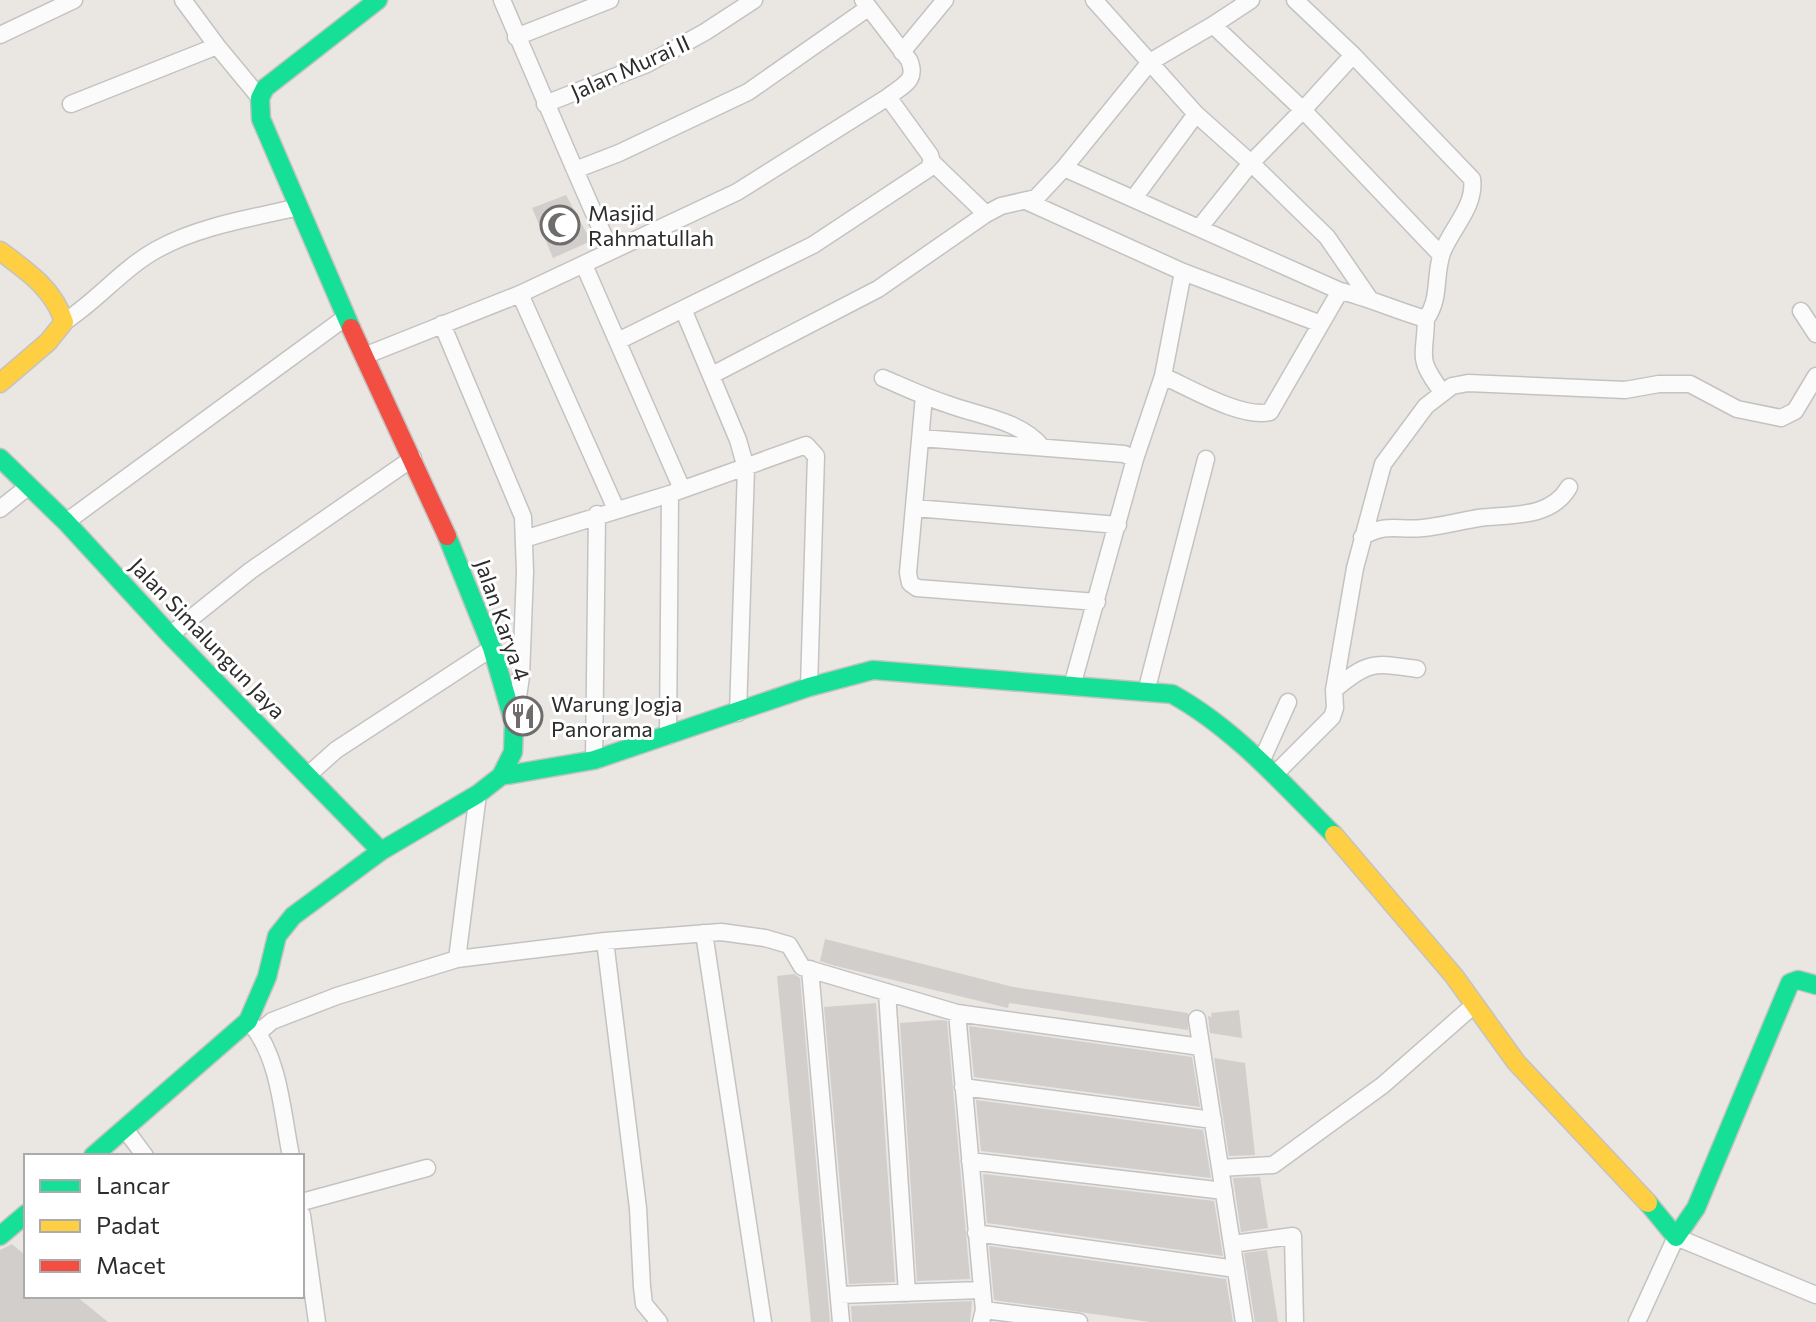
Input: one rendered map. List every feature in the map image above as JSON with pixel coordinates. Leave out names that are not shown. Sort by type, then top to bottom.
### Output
[{"type":"street","points":[[0,35],[74,0]]},
{"type":"street","points":[[183,0],[260,98],[265,88],[280,74],[378,0]]},
{"type":"street","points":[[502,0],[610,250]]},
{"type":"street","points":[[516,37],[610,0]]},
{"type":"street","name":"Jalan Murai II","points":[[545,104],[647,64],[754,0]]},
{"type":"street","points":[[902,52],[945,0]]},
{"type":"street","points":[[1094,0],[1196,114],[1327,237],[1369,298]]},
{"type":"street","points":[[712,375],[878,289],[986,214],[1041,194],[1150,62],[1251,0]]},
{"type":"street","points":[[1295,0],[1353,55],[1472,179],[1471,197],[1441,255],[1438,290],[1433,309],[1426,319],[1425,369],[1442,392]]},
{"type":"street","points":[[364,356],[520,294],[737,192],[888,97],[913,74],[909,60],[865,4],[748,92],[619,153],[575,170]]},
{"type":"street","points":[[1213,25],[1303,110],[1441,255]]},
{"type":"street","points":[[71,104],[217,46]]},
{"type":"street","points":[[1200,227],[1251,163],[1353,55]]},
{"type":"street","points":[[888,97],[932,162],[986,214]]},
{"type":"street","name":"Jalan Karya 4","points":[[260,98],[261,119],[346,317],[413,458],[492,648],[514,723],[513,752],[501,776]]},
{"type":"street","points":[[1134,198],[1196,114]]},
{"type":"street","points":[[618,341],[813,245],[928,169],[932,162]]},
{"type":"street","points":[[1064,168],[1340,291],[1426,319]]},
{"type":"street","points":[[1026,201],[1183,272],[1321,324]]},
{"type":"street","points":[[0,383],[48,342],[64,322],[87,308],[155,250],[222,226],[299,207]]},
{"type":"street","points":[[0,251],[33,276],[60,305],[64,322]]},
{"type":"street","points":[[584,265],[618,341],[676,492],[668,736]]},
{"type":"street","points":[[1072,686],[1135,459],[1163,376],[1183,272]]},
{"type":"street","points":[[1163,376],[1244,411],[1270,412],[1340,291]]},
{"type":"street","points":[[520,294],[616,509]]},
{"type":"street","points":[[683,309],[712,375],[746,468],[738,713]]},
{"type":"street","points":[[1801,311],[1816,334]]},
{"type":"street","points":[[66,522],[346,317]]},
{"type":"street","points":[[442,324],[523,517],[525,572],[521,676],[514,723]]},
{"type":"street","points":[[1268,768],[1332,717],[1334,690],[1362,537],[1378,476],[1387,455],[1426,406],[1442,392],[1468,383],[1625,390],[1659,384],[1690,384],[1737,409],[1781,418],[1795,411],[1816,376]]},
{"type":"street","points":[[883,378],[924,396],[1006,423],[1032,435],[1042,447]]},
{"type":"street","points":[[924,396],[908,573],[910,583],[917,588],[1097,602]]},
{"type":"street","points":[[921,438],[1124,454],[1135,459]]},
{"type":"street","points":[[524,539],[676,492],[806,445],[816,456],[809,687]]},
{"type":"street","name":"Jalan Simalungun Jaya","points":[[0,458],[66,522],[170,635],[381,851]]},
{"type":"street","points":[[170,635],[250,571],[413,458]]},
{"type":"street","points":[[1146,692],[1206,459]]},
{"type":"street","points":[[0,509],[29,486]]},
{"type":"street","points":[[1362,537],[1376,528],[1423,528],[1533,513],[1563,499],[1569,487]]},
{"type":"street","points":[[915,508],[1118,525]]},
{"type":"street","points":[[594,760],[597,514]]},
{"type":"street","points":[[307,776],[336,750],[492,648]]},
{"type":"street","points":[[1334,690],[1354,674],[1376,663],[1417,669]]},
{"type":"street","points":[[291,1154],[273,1067],[253,1027],[277,936],[283,925],[381,851],[478,794],[501,776],[594,760],[809,687],[873,670],[1172,694],[1196,707],[1268,768],[1334,835],[1408,920],[1516,1062],[1640,1193],[1676,1237],[1816,1295]]},
{"type":"street","points":[[1268,768],[1288,702]]},
{"type":"street","points":[[457,959],[478,794]]},
{"type":"street","points":[[95,1154],[253,1027],[337,996],[457,959],[605,941],[721,932],[765,938],[789,945],[802,967],[957,1013],[1201,1047]]},
{"type":"street","points":[[704,933],[763,1322]]},
{"type":"street","points":[[605,941],[638,1208],[644,1304],[659,1322]]},
{"type":"street","points":[[810,969],[841,1322]]},
{"type":"street","points":[[1637,1322],[1676,1237],[1696,1208],[1785,991],[1790,983],[1798,980],[1816,985]]},
{"type":"street","points":[[887,992],[907,1293]]},
{"type":"street","points":[[1220,1168],[1273,1165],[1383,1085],[1474,1005]]},
{"type":"street","points":[[957,1013],[982,1316],[1079,1322]]},
{"type":"street","points":[[1197,1019],[1244,1322]]},
{"type":"street","points":[[963,1087],[1213,1120]]},
{"type":"street","points":[[125,1129],[144,1154]]},
{"type":"street","points":[[970,1161],[1224,1191]]},
{"type":"street","points":[[304,1201],[427,1168]]},
{"type":"street","points":[[0,1236],[24,1216]]},
{"type":"street","points":[[304,1229],[317,1322]]},
{"type":"street","points":[[976,1233],[1236,1269]]},
{"type":"street","points":[[1232,1244],[1293,1236],[1295,1322]]},
{"type":"street","points":[[839,1295],[981,1290]]},
{"type":"building","name":"Masjid Rahmatullah","points":[[566,195],[591,241],[553,258],[532,208]]},
{"type":"building","points":[[825,939],[1013,987],[1188,1013],[1188,1030],[1009,1003],[1008,1008],[836,966],[820,961]]},
{"type":"building","points":[[794,974],[800,978],[830,1322],[811,1322],[777,976]]},
{"type":"building","points":[[876,1003],[895,1282],[849,1284],[824,1007]]},
{"type":"building","points":[[1239,1010],[1242,1038],[1210,1033],[1208,1016],[1212,1017],[1211,1013]]},
{"type":"building","points":[[947,1021],[970,1279],[917,1281],[900,1023]]},
{"type":"building","points":[[969,1026],[1192,1057],[1200,1107],[974,1077]]},
{"type":"building","points":[[1214,1058],[1245,1063],[1255,1155],[1229,1156]]},
{"type":"building","points":[[976,1100],[1203,1130],[1211,1178],[981,1151]]},
{"type":"building","points":[[983,1174],[1214,1201],[1223,1256],[987,1223]]},
{"type":"building","points":[[1260,1177],[1268,1228],[1241,1232],[1233,1178]]},
{"type":"building","points":[[12,1244],[24,1254],[24,1298],[78,1298],[108,1322],[0,1322],[0,1250]]},
{"type":"building","points":[[989,1246],[1226,1279],[1233,1322],[1150,1322],[994,1300]]},
{"type":"building","points":[[1267,1250],[1278,1322],[1255,1322],[1244,1253]]},
{"type":"building","points":[[972,1301],[970,1322],[852,1322],[851,1306]]},
{"type":"traffic: fast","points":[[351,328],[261,119],[260,98],[265,88],[378,0]]},
{"type":"traffic: fast","points":[[0,458],[66,522],[170,635],[381,851]]},
{"type":"traffic: fast","points":[[95,1154],[248,1021],[267,977],[277,936],[293,916],[381,851],[478,794],[501,776],[513,752],[514,723],[492,648],[447,536]]},
{"type":"traffic: fast","points":[[501,776],[594,760],[809,687],[873,670],[1172,694],[1237,740],[1334,835]]},
{"type":"traffic: fast","points":[[1648,1203],[1676,1237],[1696,1208],[1790,983],[1798,980],[1816,985]]},
{"type":"traffic: fast","points":[[0,1236],[24,1216]]},
{"type":"traffic: slow","points":[[0,251],[46,290],[64,322],[48,342],[0,383]]},
{"type":"traffic: slow","points":[[1334,835],[1454,976],[1516,1062],[1648,1203]]},
{"type":"traffic: jam","points":[[351,328],[447,536]]},
{"type":"place","name":"Masjid Rahmatullah","points":[[560,225]]},
{"type":"place","name":"Warung Jogja Panorama","points":[[523,716]]}]
